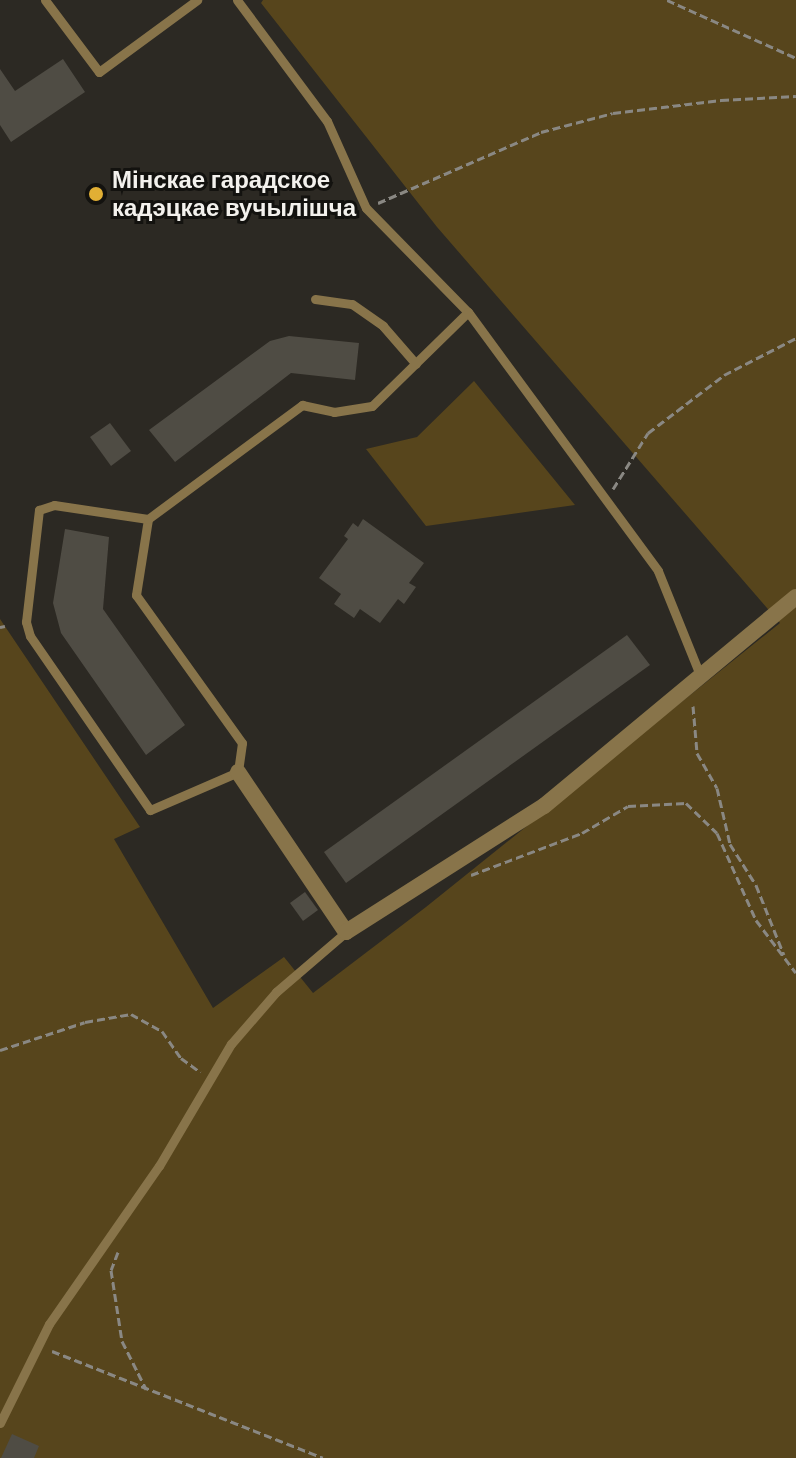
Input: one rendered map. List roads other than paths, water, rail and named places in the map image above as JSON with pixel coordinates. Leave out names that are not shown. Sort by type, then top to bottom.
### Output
[{"type":"street","points":[[238,772],[346,932],[544,806],[796,597]]},
{"type":"lane","points":[[45,0],[99,72],[197,0]]},
{"type":"lane","points":[[237,0],[327,121],[366,208],[468,312],[658,571],[700,675]]},
{"type":"lane","points":[[315,299],[352,304],[383,326],[416,364]]},
{"type":"lane","points":[[148,519],[54,505],[39,510],[26,622],[30,636],[150,810],[238,772],[242,743],[136,595],[148,519],[302,405],[334,412],[372,406],[468,312]]},
{"type":"lane","points":[[0,1423],[37,1345],[159,1166],[209,1080],[253,1015],[346,932]]},
{"type":"place","name":"Мінскае гарадское кадэцкае вучылішча","points":[[96,194]]}]
